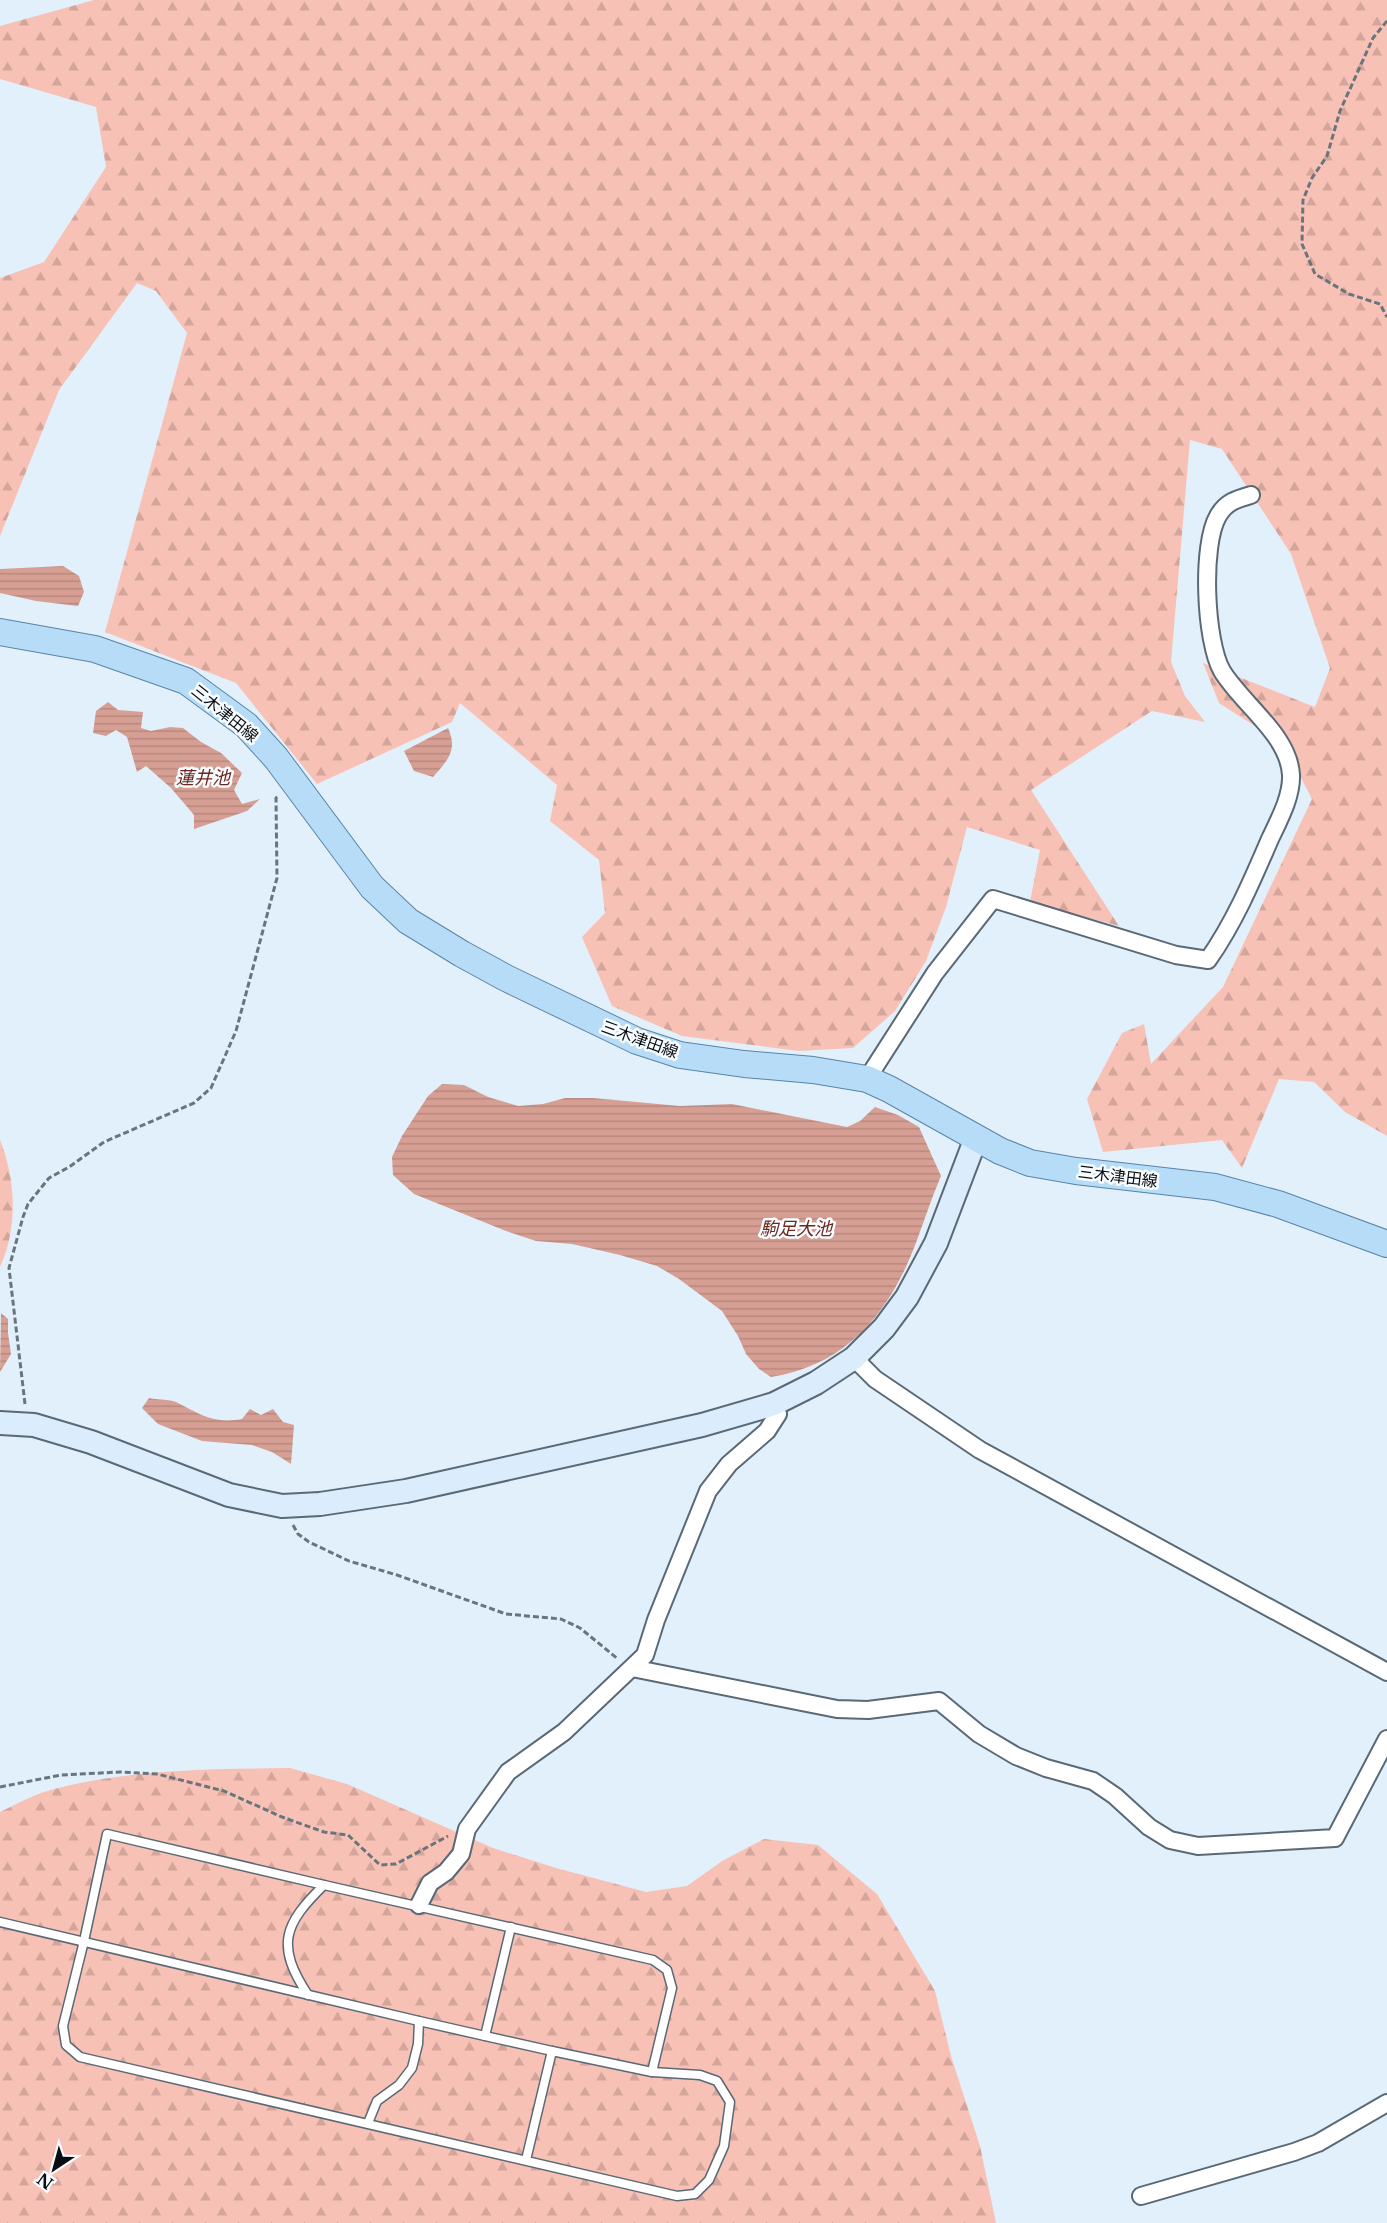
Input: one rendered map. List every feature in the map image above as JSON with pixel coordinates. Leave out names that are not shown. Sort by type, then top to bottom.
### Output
[{"type":"main road","name":"三木津田線","points":[[0,632],[95,649],[186,681],[246,725],[294,781],[372,887],[408,921],[506,978],[637,1041],[680,1055],[813,1070],[867,1079],[1000,1151],[1030,1163],[1076,1171],[1215,1187],[1278,1204],[1387,1244]]},
{"type":"street","points":[[867,1079],[935,973],[993,899],[1176,955],[1208,960],[1224,937],[1283,810],[1291,778],[1290,760],[1269,727],[1239,695],[1222,670],[1212,649],[1208,604],[1209,548],[1218,516],[1232,500],[1251,495]]},
{"type":"street","points":[[0,1423],[34,1425],[91,1442],[229,1495],[282,1506],[320,1504],[406,1491],[702,1425],[774,1404],[816,1383],[854,1359],[884,1328],[907,1297],[936,1243],[976,1138]]},
{"type":"street","points":[[854,1359],[875,1379],[980,1450],[1387,1672]]},
{"type":"street","points":[[419,1905],[430,1883],[446,1872],[461,1854],[467,1829],[508,1772],[564,1732],[645,1655],[656,1620],[708,1491],[729,1464],[767,1431],[778,1414],[774,1404]]},
{"type":"street","points":[[632,1668],[837,1709],[868,1710],[939,1701],[979,1734],[1016,1756],[1046,1768],[1093,1781],[1115,1796],[1149,1827],[1170,1840],[1198,1846],[1335,1838],[1387,1739]]},
{"type":"street","points":[[1141,2196],[1318,2143],[1387,2103]]},
{"type":"lane","points":[[0,1922],[84,1941],[485,2036],[652,2072],[700,2075],[717,2081],[730,2102],[724,2146],[709,2180],[695,2194],[677,2196],[80,2057],[66,2045],[63,2026],[84,1941],[107,1834],[653,1960],[667,1970],[672,1988],[652,2072]]},
{"type":"lane","points":[[308,1995],[296,1977],[287,1939],[291,1923],[304,1904],[324,1885]]},
{"type":"lane","points":[[485,2036],[511,1927]]},
{"type":"lane","points":[[368,2123],[377,2101],[399,2085],[412,2068],[418,2044],[419,2021]]},
{"type":"lane","points":[[526,2160],[552,2050]]},
{"type":"path","points":[[1387,21],[1373,38],[1340,111],[1327,156],[1312,178],[1303,200],[1302,244],[1315,274],[1349,294],[1380,304],[1387,317]]},
{"type":"path","points":[[34,1425],[23,1400],[9,1269],[28,1204],[49,1178],[104,1142],[194,1103],[211,1089],[236,1031],[277,879],[276,798],[294,781]]},
{"type":"path","points":[[282,1506],[298,1534],[309,1542],[349,1561],[397,1575],[506,1614],[561,1619],[580,1628],[611,1655],[632,1668]]},
{"type":"path","points":[[0,1787],[61,1775],[120,1772],[157,1774],[224,1791],[282,1817],[324,1832],[348,1835],[381,1865],[396,1864],[437,1841],[467,1829]]},
{"type":"green space","points":[[94,0],[1387,0],[1387,1136],[1345,1112],[1314,1082],[1279,1079],[1242,1168],[1222,1140],[1103,1152],[1087,1099],[1122,1033],[1144,1024],[1151,1064],[1223,987],[1312,799],[1284,745],[1219,703],[1203,663],[1315,707],[1330,668],[1291,554],[1222,449],[1190,440],[1171,662],[1185,696],[1205,722],[1152,711],[1031,790],[1119,926],[1030,902],[1040,850],[967,827],[946,907],[926,961],[895,1011],[853,1048],[798,1051],[682,1036],[612,1006],[582,937],[605,913],[599,860],[550,821],[557,785],[460,703],[452,722],[317,784],[236,683],[105,632],[187,333],[156,291],[137,283],[59,390],[0,536],[0,278],[44,262],[106,167],[96,107],[0,79],[0,26]]},
{"type":"green space","points":[[0,1140],[9,1171],[13,1204],[10,1236],[0,1267]]},
{"type":"green space","points":[[290,1768],[347,1784],[493,1848],[556,1868],[646,1892],[687,1886],[722,1861],[764,1839],[818,1845],[877,1894],[935,1991],[951,2056],[980,2146],[996,2223],[0,2223],[0,1812],[47,1791],[107,1778],[168,1772]]},
{"type":"water","points":[[63,566],[79,576],[84,592],[78,606],[36,601],[0,593],[0,569]]},
{"type":"water","name":"蓮井池","points":[[108,702],[118,710],[143,712],[141,728],[151,731],[170,727],[183,728],[201,742],[221,753],[242,773],[234,790],[242,804],[260,799],[247,811],[194,829],[194,815],[171,788],[146,766],[137,772],[127,737],[116,730],[106,736],[93,733],[96,711]]},
{"type":"water","points":[[448,728],[452,749],[443,765],[433,777],[414,771],[404,751]]},
{"type":"water","name":"駒足大池","points":[[442,1084],[464,1085],[488,1097],[518,1106],[543,1104],[565,1098],[593,1098],[680,1106],[732,1104],[847,1127],[860,1121],[875,1107],[898,1115],[919,1127],[941,1176],[906,1266],[880,1311],[863,1331],[823,1361],[798,1371],[771,1377],[759,1369],[746,1354],[722,1311],[679,1279],[657,1266],[572,1244],[536,1241],[414,1194],[393,1175],[392,1157],[402,1136],[428,1096]]},
{"type":"water","points":[[1,1313],[8,1319],[11,1354],[0,1372]]},
{"type":"water","points":[[149,1398],[175,1402],[201,1415],[223,1420],[242,1419],[250,1409],[261,1415],[273,1409],[283,1422],[294,1425],[291,1464],[272,1452],[252,1445],[202,1441],[158,1424],[142,1408]]}]
